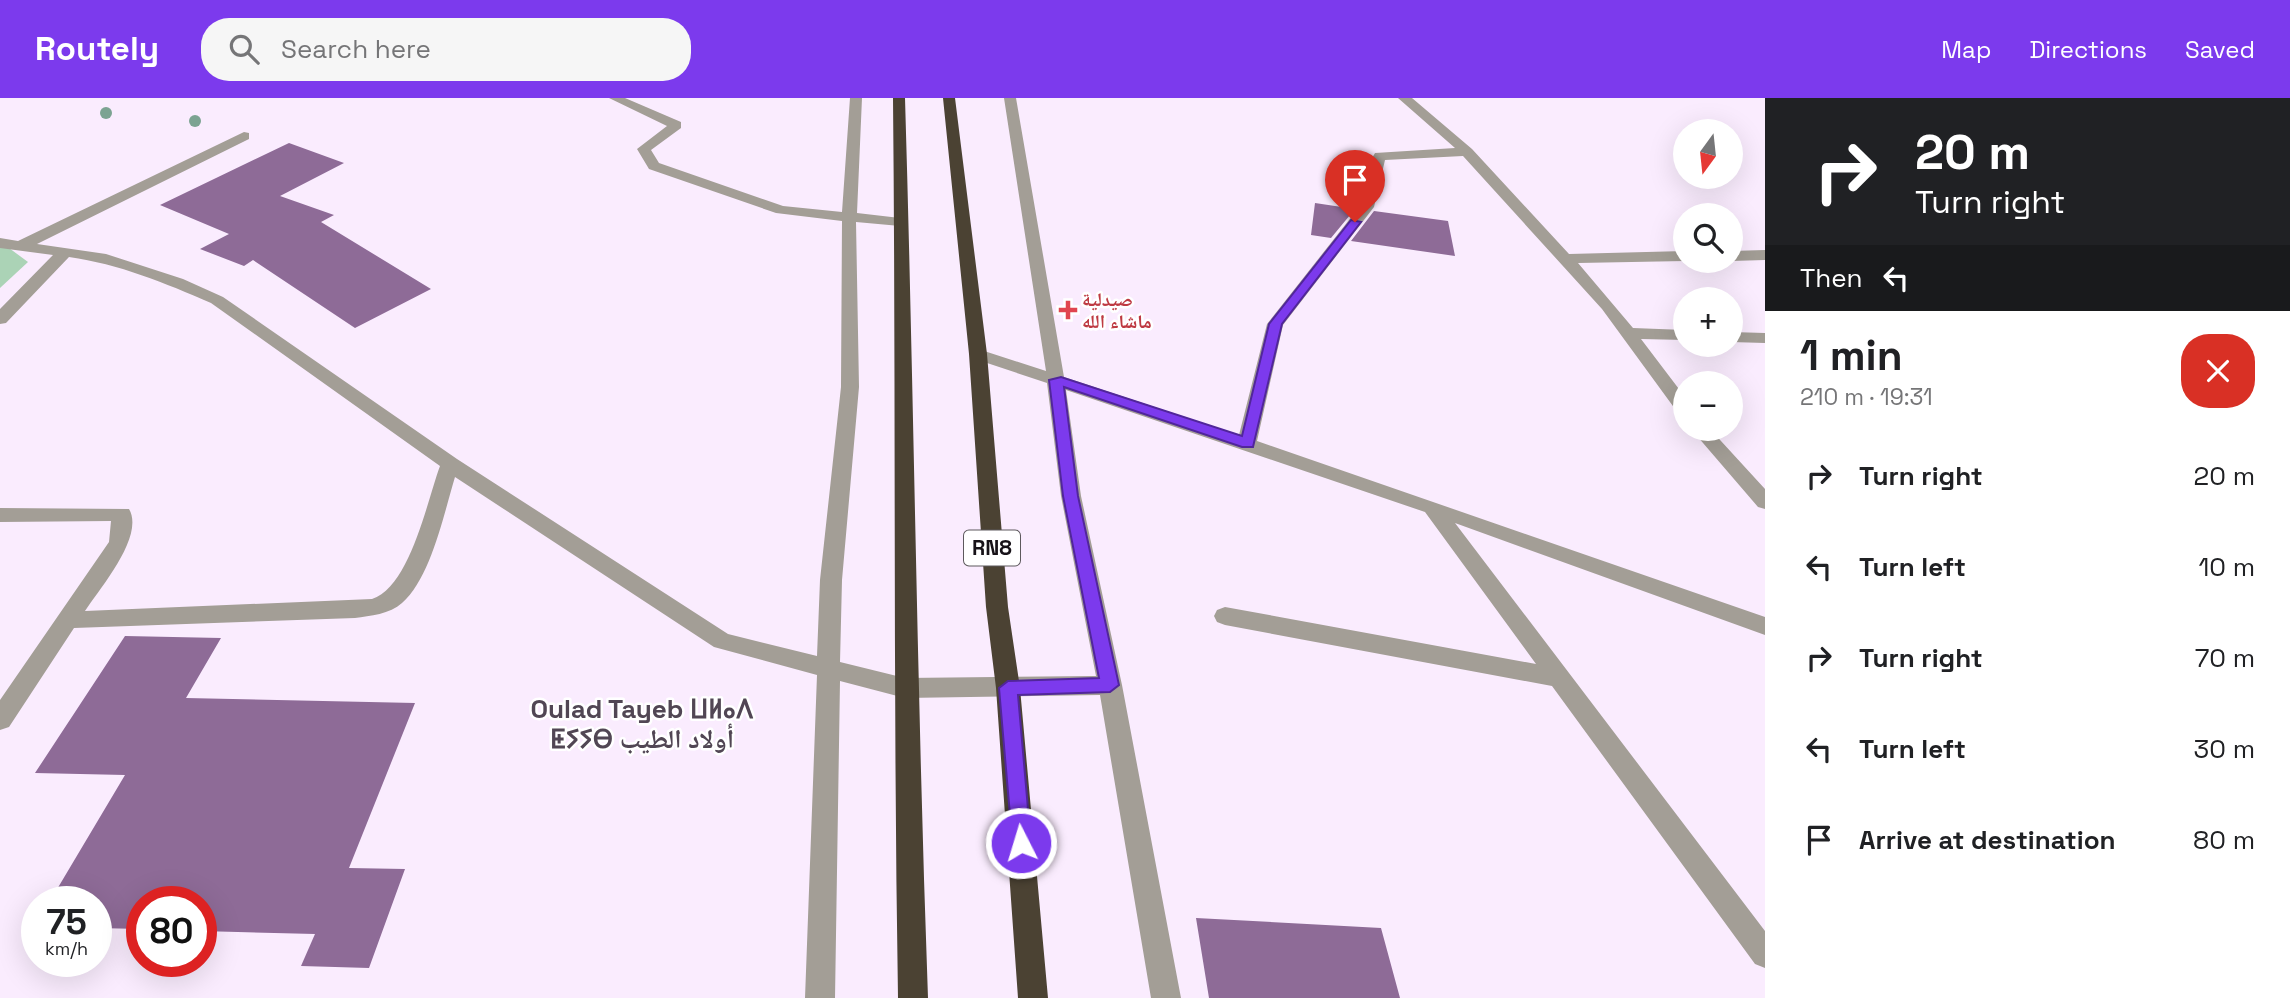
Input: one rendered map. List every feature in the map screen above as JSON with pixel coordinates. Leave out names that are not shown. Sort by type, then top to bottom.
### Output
[{"type":"highway","points":[[899,98],[905,386],[905,688],[912,998]]},
{"type":"highway","name":"RN8","points":[[949,98],[978,354],[997,607],[1008,688],[1033,998]]},
{"type":"street","points":[[615,98],[676,125],[644,149],[653,166],[781,210],[900,222]]},
{"type":"street","points":[[820,998],[831,667],[831,580],[850,387],[849,216],[856,98]]},
{"type":"street","points":[[1010,98],[1056,380],[1071,496],[1110,685],[1166,998]]},
{"type":"street","points":[[1404,98],[1468,152],[1629,333],[1673,393]]},
{"type":"street","points":[[10,244],[244,136]]},
{"type":"street","points":[[1247,443],[1275,324],[1367,207],[1374,167],[1380,156],[1468,152]]},
{"type":"street","points":[[10,244],[66,251],[129,265],[218,300],[450,464],[722,641],[905,688],[1110,685]]},
{"type":"street","points":[[0,318],[66,251]]},
{"type":"street","points":[[1743,256],[1765,255]]},
{"type":"street","points":[[1565,259],[1673,257]]},
{"type":"street","points":[[1629,333],[1673,335]]},
{"type":"street","points":[[1743,337],[1765,338]]},
{"type":"street","points":[[978,354],[1247,443],[1765,626]]},
{"type":"street","points":[[1711,441],[1765,502]]},
{"type":"street","points":[[67,620],[331,610],[372,607],[393,599],[408,582],[450,464]]},
{"type":"street","points":[[1432,507],[1765,954]]},
{"type":"street","points":[[0,515],[122,514],[119,544],[0,720]]},
{"type":"street","points":[[1225,616],[1559,678]]},
{"type":"green space","points":[[0,247],[9,248],[28,262],[0,288]]},
{"type":"building","points":[[289,143],[344,163],[280,196],[334,215],[321,222],[431,289],[355,328],[253,260],[244,266],[200,249],[229,234],[160,205]]},
{"type":"building","points":[[1315,203],[1355,209],[1331,238],[1311,235]]},
{"type":"building","points":[[1374,211],[1448,221],[1455,256],[1351,241]]},
{"type":"building","points":[[125,636],[221,638],[186,698],[415,703],[349,868],[405,869],[369,968],[301,966],[315,934],[217,931],[217,886],[126,886],[126,929],[112,928],[112,886],[59,886],[125,775],[35,773]]},
{"type":"building","points":[[1196,918],[1381,928],[1400,998],[1209,998]]},
{"type":"place","name":"صيدلية ماشاء الله","points":[[1068,310]]},
{"type":"district","name":"Oulad Tayeb ⵡⵍⴰⴷ ⵟⵢⵢⴱ أولاد الطيب","points":[[642,724]]},
{"type":"route","points":[[1021,843],[1008,688],[1110,685],[1071,496],[1056,380],[1247,443],[1275,324],[1355,222]]}]
